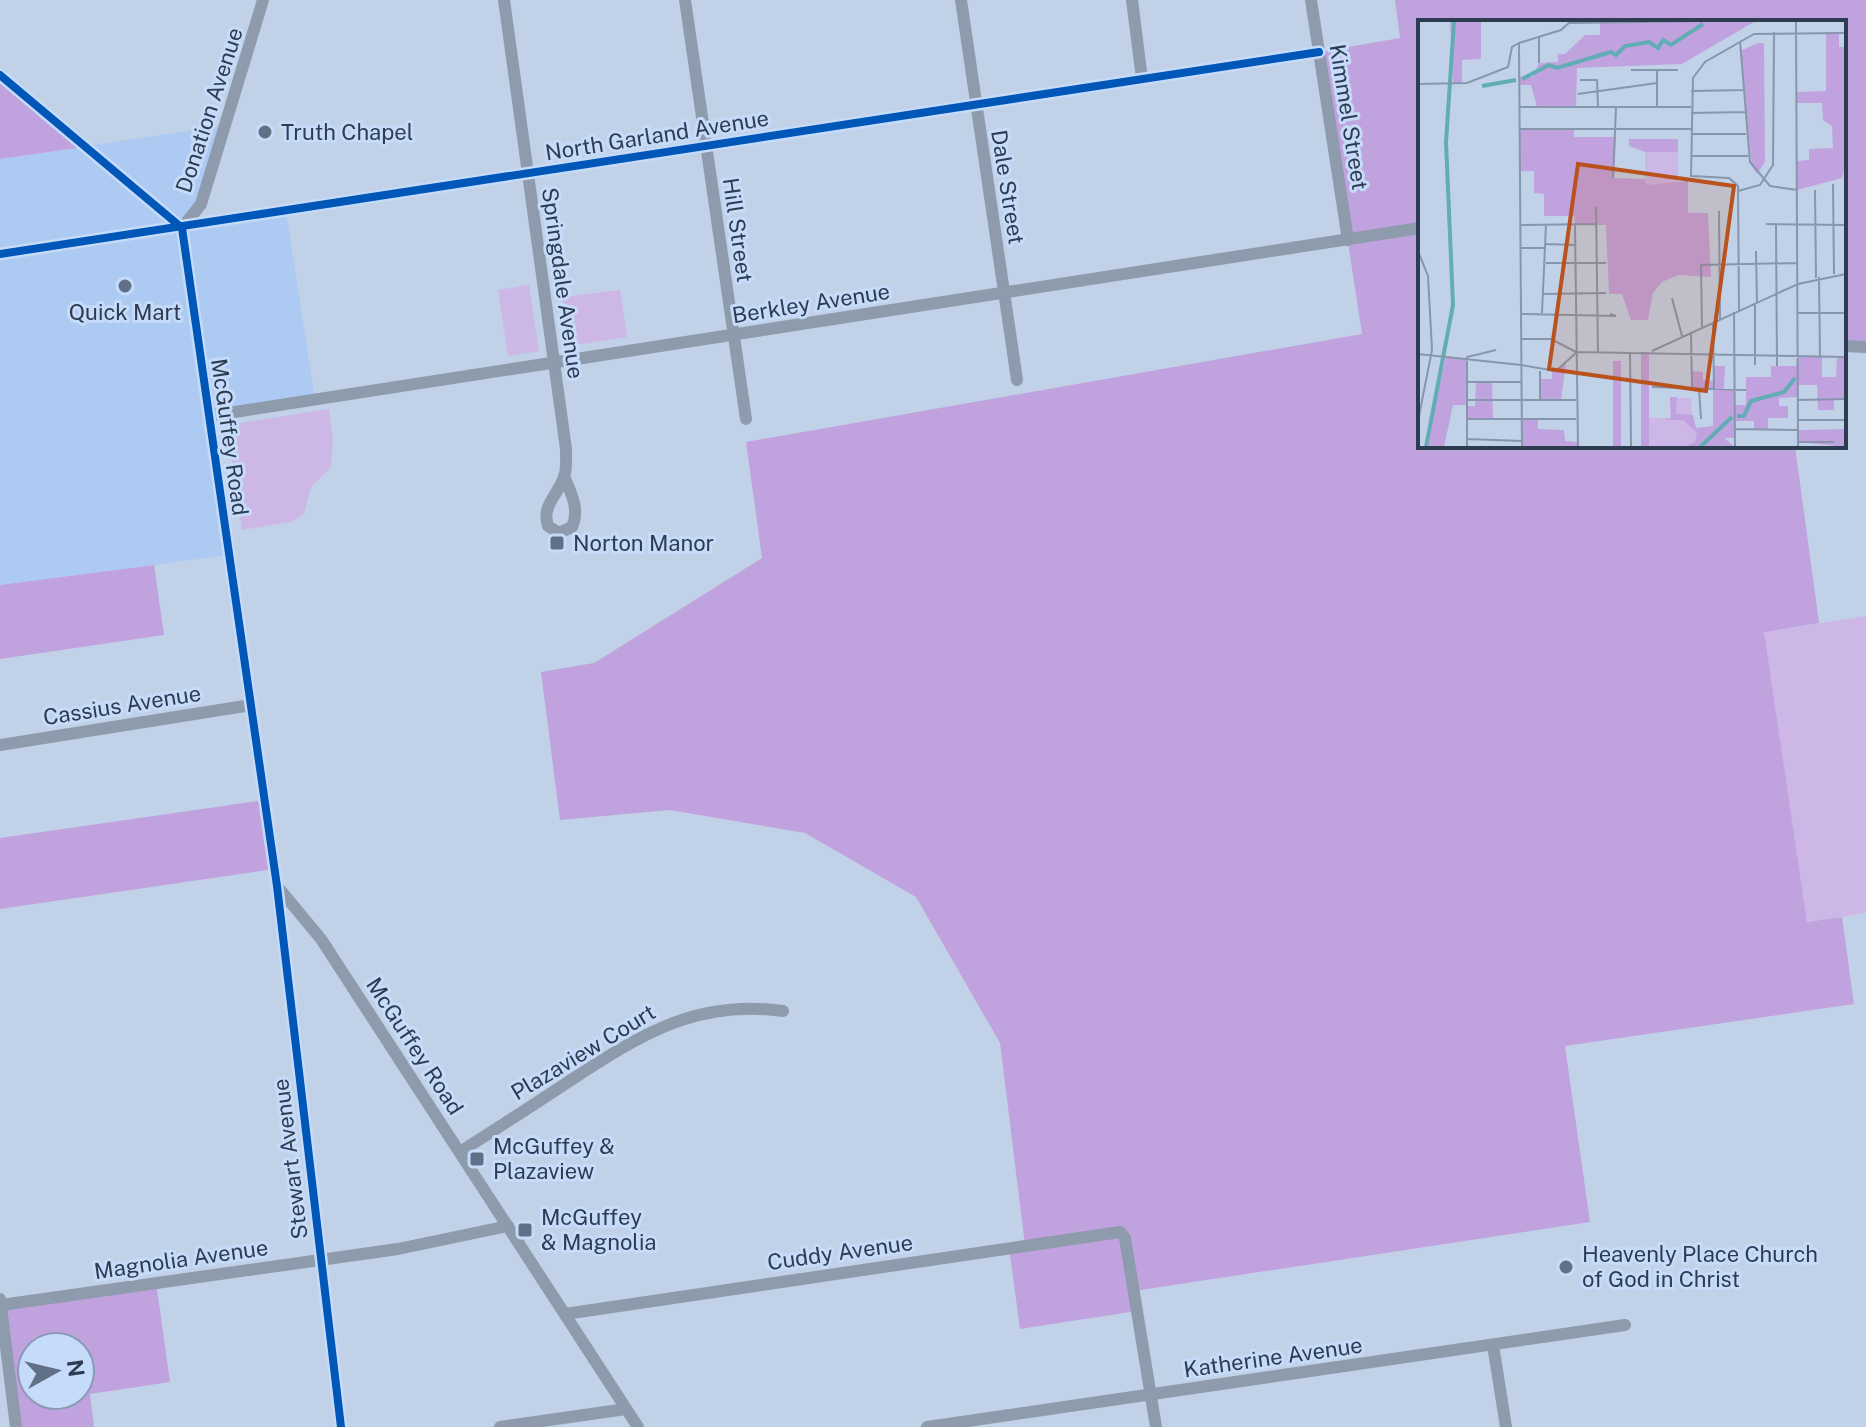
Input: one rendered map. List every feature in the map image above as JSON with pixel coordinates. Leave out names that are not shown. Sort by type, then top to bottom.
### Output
[{"type":"street","name":"Donation Avenue","points":[[182,228],[201,204],[263,0]]},
{"type":"street","name":"Springdale Avenue","points":[[504,0],[566,449],[564,476]]},
{"type":"street","name":"Hill Street","points":[[685,0],[746,419]]},
{"type":"street","name":"Dale Street","points":[[961,0],[1017,380]]},
{"type":"street","points":[[1132,0],[1142,79]]},
{"type":"street","name":"Kimmel Street","points":[[1311,0],[1348,240]]},
{"type":"street","name":"North Garland Avenue","points":[[0,254],[1319,52]]},
{"type":"street","points":[[0,75],[182,228]]},
{"type":"street","name":"McGuffey Road","points":[[182,228],[277,886],[315,929],[638,1427]]},
{"type":"street","name":"Berkley Avenue","points":[[209,416],[1418,228]]},
{"type":"street","points":[[1846,346],[1866,347]]},
{"type":"street","name":"Cassius Avenue","points":[[0,745],[251,705]]},
{"type":"street","name":"Stewart Avenue","points":[[277,886],[341,1427]]},
{"type":"street","name":"Plazaview Court","points":[[460,1152],[654,1029],[713,1011],[741,1008],[783,1011]]},
{"type":"street","name":"Magnolia Avenue","points":[[1,1305],[398,1249],[508,1226]]},
{"type":"street","name":"Cuddy Avenue","points":[[565,1314],[1120,1232],[1125,1238],[1151,1395]]},
{"type":"street","points":[[0,1299],[4,1371],[16,1427]]},
{"type":"street","name":"Katherine Avenue","points":[[927,1427],[1625,1325]]},
{"type":"street","points":[[1493,1345],[1506,1427]]},
{"type":"street","points":[[1151,1395],[1156,1427]]},
{"type":"street","points":[[500,1427],[626,1409]]},
{"type":"shaded area","points":[[1395,0],[1866,0],[1866,347],[1846,346],[1846,20],[1418,20],[1418,448],[1795,448],[1819,623],[1764,632],[1807,922],[1842,917],[1854,1004],[1565,1046],[1590,1222],[1134,1291],[1137,1311],[1020,1329],[1009,1248],[1025,1245],[1000,1043],[916,897],[805,833],[670,810],[560,820],[541,672],[594,663],[762,558],[746,442],[1362,334],[1319,52],[1400,38]]},
{"type":"shaded area","points":[[0,75],[83,147],[0,159]]},
{"type":"shaded area","points":[[227,125],[201,204],[183,227],[286,211],[315,399],[209,416],[229,555],[0,585],[0,159]]},
{"type":"shaded area","points":[[529,285],[539,351],[508,356],[498,290]]},
{"type":"shaded area","points":[[620,290],[627,337],[569,346],[562,297]]},
{"type":"shaded area","points":[[329,409],[333,441],[331,467],[311,487],[304,514],[291,522],[242,530],[227,425]]},
{"type":"shaded area","points":[[154,565],[164,635],[0,659],[0,585]]},
{"type":"shaded area","points":[[1866,616],[1866,913],[1807,922],[1763,632]]},
{"type":"shaded area","points":[[265,800],[275,869],[0,909],[0,838]]},
{"type":"shaded area","points":[[156,1282],[170,1382],[96,1393],[96,1331],[16,1331],[16,1411],[92,1411],[94,1427],[16,1427],[1,1305]]},
{"type":"cycle path","points":[[0,254],[1319,52]]},
{"type":"cycle path","points":[[0,75],[182,228],[277,886],[341,1427]]},
{"type":"place","name":"Truth Chapel","points":[[265,132]]},
{"type":"place","name":"Quick Mart","points":[[125,286]]},
{"type":"place","name":"Norton Manor","points":[[557,543]]},
{"type":"place","name":"McGuffey & Plazaview","points":[[477,1159]]},
{"type":"place","name":"McGuffey & Magnolia","points":[[525,1230]]},
{"type":"place","name":"Heavenly Place Church of God in Christ","points":[[1566,1267]]}]
